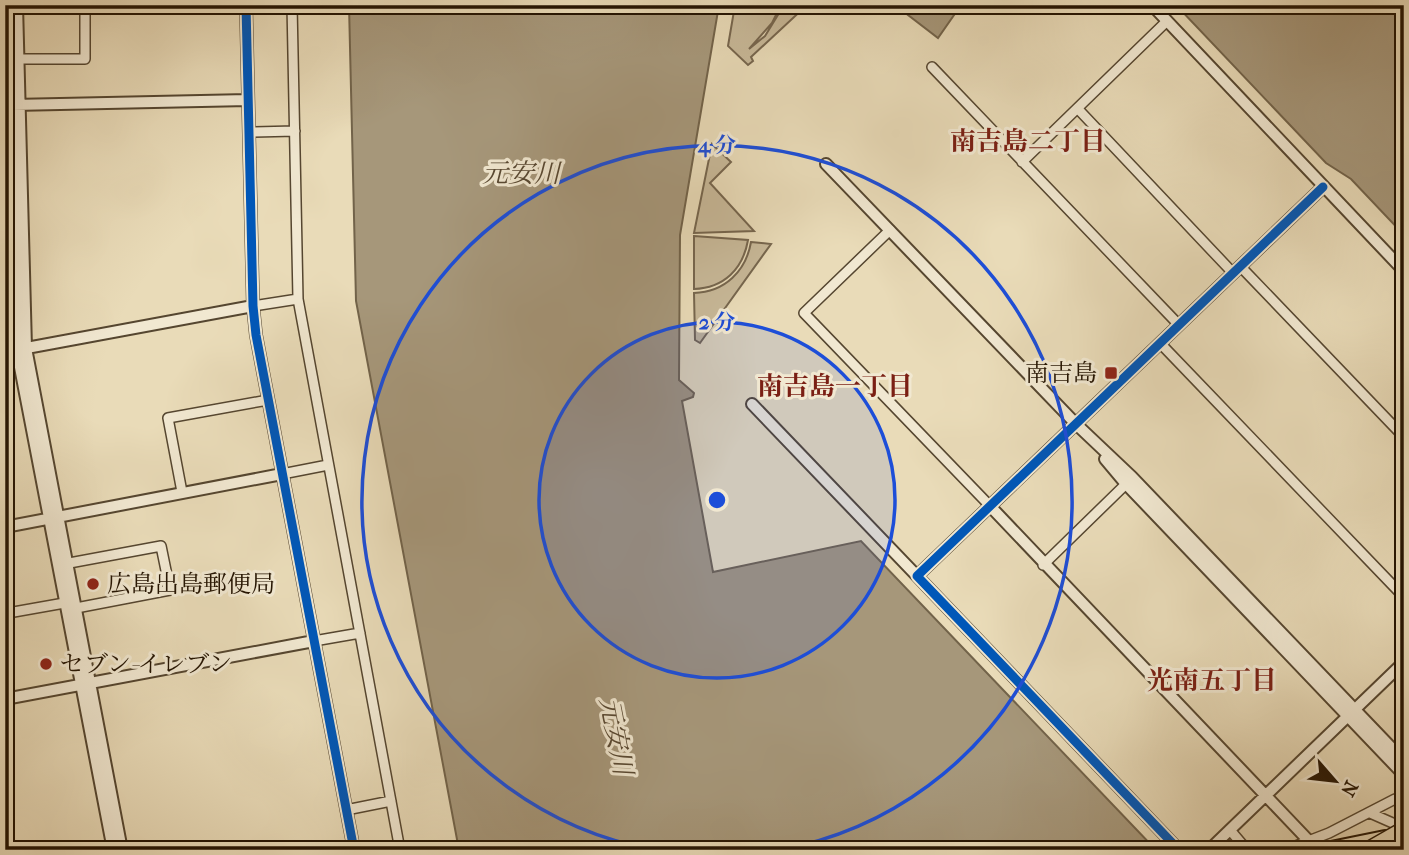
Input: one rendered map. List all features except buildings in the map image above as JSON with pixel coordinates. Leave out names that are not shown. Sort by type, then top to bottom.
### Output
[{"type":"highway","points":[[1332,848],[1404,831]]},
{"type":"highway","points":[[1368,850],[1404,831]]},
{"type":"highway","points":[[1396,850],[1404,846]]},
{"type":"street","points":[[9,5],[16,105],[12,125],[14,245],[22,348],[86,683],[122,850]]},
{"type":"street","points":[[14,59],[18,5]]},
{"type":"street","points":[[14,59],[85,59],[85,5]]},
{"type":"street","points":[[246,5],[253,306],[268,400],[354,850]]},
{"type":"street","points":[[292,5],[298,299],[400,850]]},
{"type":"street","points":[[1152,5],[1404,271]]},
{"type":"street","points":[[1022,162],[1167,21]]},
{"type":"street","points":[[932,67],[1179,325]]},
{"type":"street","points":[[16,105],[248,100]]},
{"type":"street","points":[[1077,109],[1404,437]]},
{"type":"street","points":[[249,132],[295,131]]},
{"type":"street","points":[[825,164],[1076,424],[1132,477],[1351,713],[1404,775]]},
{"type":"street","points":[[917,576],[1323,187]]},
{"type":"street","points":[[890,230],[804,313],[1308,841]]},
{"type":"street","points":[[5,352],[298,299]]},
{"type":"street","points":[[1160,343],[1404,597]]},
{"type":"street","points":[[182,492],[168,418],[268,400]]},
{"type":"street","points":[[752,404],[1179,850]]},
{"type":"street","points":[[1076,424],[1126,485],[1351,713],[1404,761]]},
{"type":"street","points":[[5,527],[328,465]]},
{"type":"street","points":[[1044,565],[1126,485]]},
{"type":"street","points":[[5,597],[8,613],[170,590],[161,546],[63,564]]},
{"type":"street","points":[[5,699],[360,633]]},
{"type":"street","points":[[1209,850],[1351,713],[1401,669]]},
{"type":"street","points":[[86,683],[113,850]]},
{"type":"street","points":[[1285,850],[1329,833],[1395,800]]},
{"type":"street","points":[[346,810],[391,801]]},
{"type":"street","points":[[1370,813],[1404,831]]},
{"type":"street","points":[[1230,830],[1247,850]]},
{"type":"shaded area","points":[[735,5],[781,5],[772,23],[749,49],[765,36],[784,5],[807,5],[751,57],[753,61],[748,65],[728,46]]},
{"type":"shaded area","points":[[712,144],[731,162],[710,183],[754,231],[694,233]]},
{"type":"shaded area","points":[[694,236],[748,240],[742,260],[730,275],[714,285],[694,289]]},
{"type":"shaded area","points":[[751,242],[771,244],[700,343],[695,340],[694,293],[715,289],[732,278],[744,262]]},
{"type":"water","name":"元安川","points":[[349,5],[719,5],[680,235],[679,380],[694,393],[693,397],[682,401],[713,572],[861,541],[1156,850],[459,850],[356,301]]},
{"type":"water","points":[[895,5],[961,5],[938,38]]},
{"type":"water","points":[[1176,5],[1404,5],[1404,235],[1351,179],[1326,163]]},
{"type":"cycle path","points":[[246,5],[253,306],[256,335],[354,850]]},
{"type":"cycle path","points":[[1179,850],[917,576],[1323,187]]},
{"type":"place","name":"南吉島","points":[[1111,373]]},
{"type":"place","name":"広島出島郵便局","points":[[93,584]]},
{"type":"place","name":"セブン-イレブン","points":[[46,664]]},
{"type":"district","name":"南吉島二丁目","points":[[1028,141]]},
{"type":"district","name":"南吉島一丁目","points":[[835,386]]},
{"type":"district","name":"光南五丁目","points":[[1212,680]]}]
